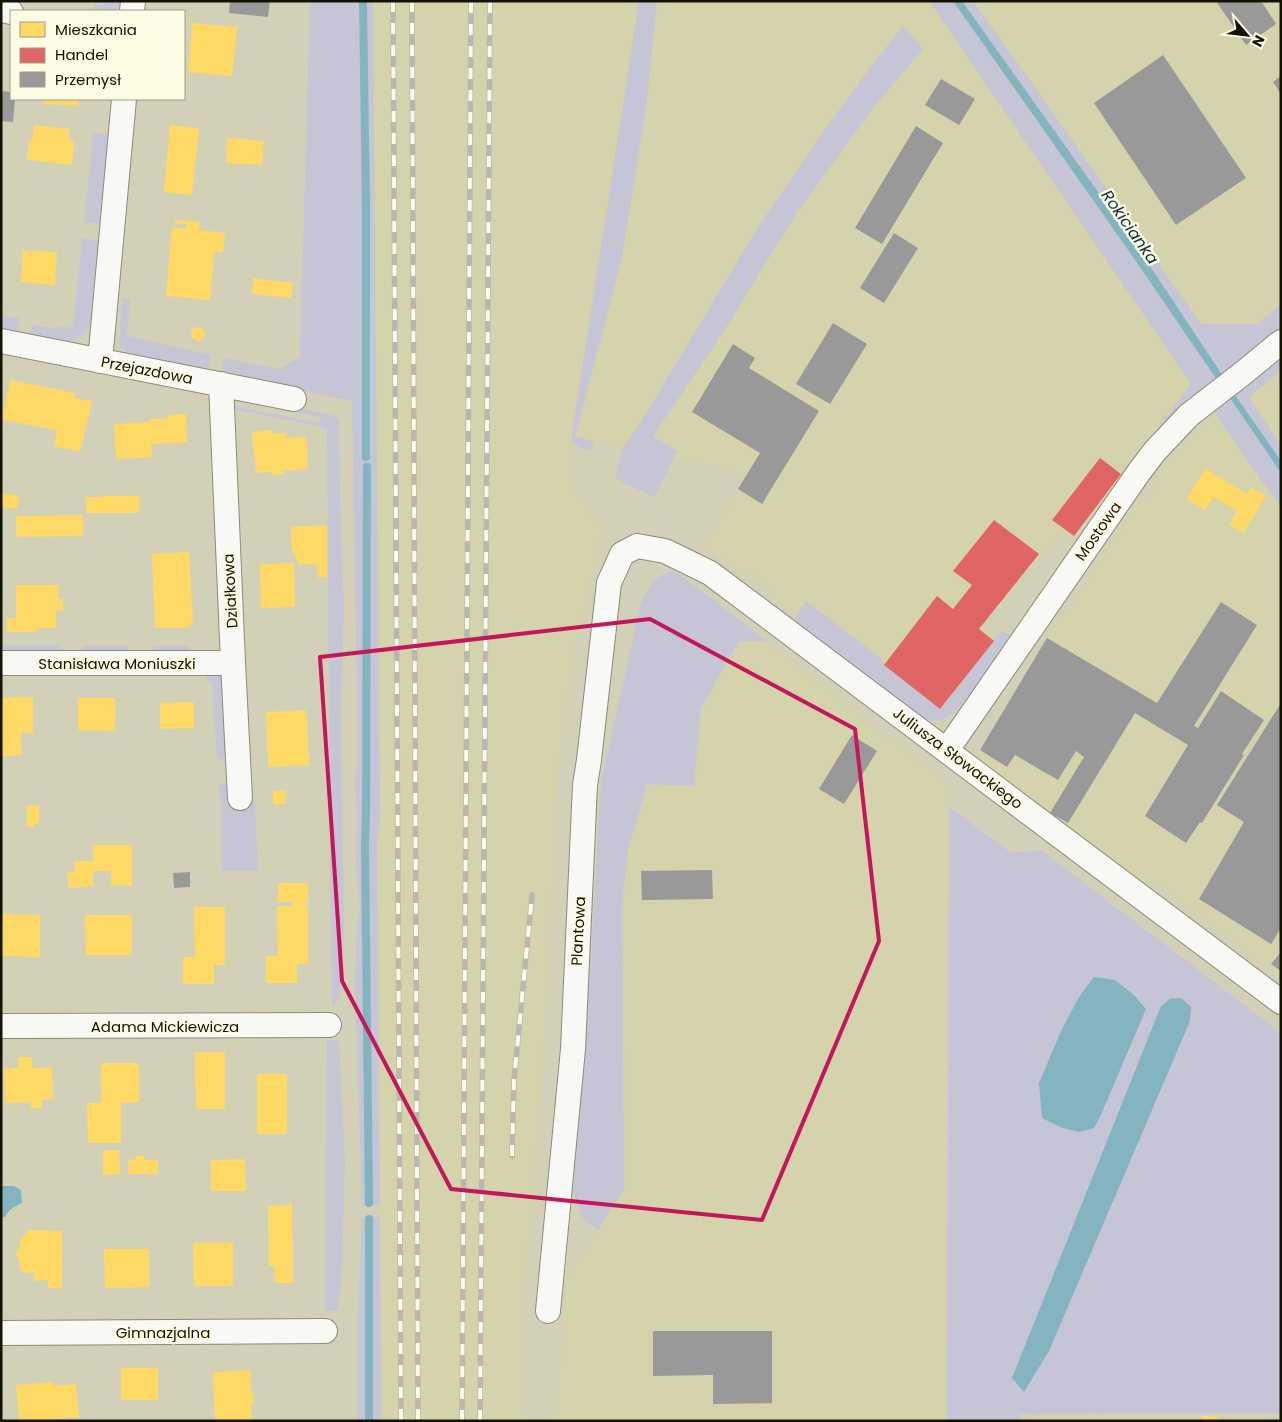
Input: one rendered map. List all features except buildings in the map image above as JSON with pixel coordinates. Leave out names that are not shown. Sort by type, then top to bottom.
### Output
[{"type":"street","points":[[100,361],[124,100]]},
{"type":"street","name":"Przejazdowa","points":[[1,342],[294,398]]},
{"type":"street","name":"Mostowa","points":[[947,750],[1155,450],[1189,415],[1281,342]]},
{"type":"street","name":"Działkowa","points":[[221,384],[240,798]]},
{"type":"street","name":"Juliusza Słowackiego","points":[[622,554],[637,546],[665,551],[710,572],[1281,1002]]},
{"type":"street","name":"Plantowa","points":[[548,1311],[573,1050],[585,785],[609,583],[622,554]]},
{"type":"street","name":"Stanisława Moniuszki","points":[[1,663],[233,664]]},
{"type":"street","name":"Adama Mickiewicza","points":[[1,1026],[329,1025]]},
{"type":"street","name":"Gimnazjalna","points":[[1,1333],[325,1332]]},
{"type":"highlighted area","points":[[650,619],[855,729],[879,941],[762,1220],[451,1189],[342,981],[320,657]]},
{"type":"shaded area","points":[[104,1],[120,1],[118,10],[94,10],[95,4],[103,5]]},
{"type":"shaded area","points":[[310,1],[373,1],[380,821],[377,842],[380,1205],[362,1206],[355,982],[357,924],[360,911],[356,864],[357,812],[355,784],[358,756],[352,401],[222,374],[223,358],[279,369],[300,357]]},
{"type":"shaded area","points":[[373,1],[639,1],[571,441],[571,486],[603,526],[569,678],[556,786],[543,1060],[523,1288],[520,1421],[381,1421],[377,842],[380,821]]},
{"type":"shaded area","points":[[639,1],[657,1],[647,100],[622,257],[575,437],[594,441],[590,450],[587,450],[571,441]]},
{"type":"shaded area","points":[[657,1],[929,1],[1191,384],[1073,540],[1065,540],[1055,536],[983,627],[995,637],[941,706],[807,602],[795,619],[775,604],[771,587],[754,574],[743,577],[704,545],[747,475],[698,462],[575,438],[622,257],[647,100]]},
{"type":"shaded area","points":[[929,1],[953,1],[1217,380],[1145,446],[1191,384]]},
{"type":"shaded area","points":[[962,1],[973,1],[1201,324],[1258,324],[1281,303],[1281,327],[1230,375],[1223,376],[1140,251]]},
{"type":"shaded area","points":[[973,1],[1281,1],[1281,303],[1258,324],[1201,325]]},
{"type":"shaded area","points":[[903,26],[923,49],[873,108],[796,214],[722,334],[653,436],[677,451],[655,497],[627,485],[615,477],[623,448],[642,420],[756,230],[826,128]]},
{"type":"shaded area","points":[[93,133],[108,134],[100,223],[84,223]]},
{"type":"shaded area","points":[[82,238],[99,241],[93,314],[89,327],[84,334],[71,341],[30,336],[32,325],[58,329],[59,326],[73,328]]},
{"type":"shaded area","points":[[122,298],[130,299],[127,336],[211,355],[208,371],[131,356],[126,352],[119,346]]},
{"type":"shaded area","points":[[1,315],[19,318],[16,334],[1,331]]},
{"type":"shaded area","points":[[1281,359],[1281,370],[1249,398],[1281,445],[1281,461],[1235,395]]},
{"type":"shaded area","points":[[1281,370],[1281,445],[1249,398]]},
{"type":"shaded area","points":[[1230,398],[1281,473],[1281,507],[1215,413]]},
{"type":"shaded area","points":[[233,406],[319,423],[320,417],[291,411],[292,407],[336,416],[339,421],[344,608],[341,711],[344,932],[340,998],[332,1007],[327,428],[232,409]]},
{"type":"shaded area","points":[[1215,413],[1281,507],[1281,979],[1158,884],[1133,880],[975,757],[1047,638],[1138,501],[1147,496],[1159,480],[1159,470]]},
{"type":"shaded area","points":[[671,571],[683,577],[767,641],[739,641],[701,708],[694,786],[647,784],[628,850],[622,904],[624,1189],[598,1230],[583,1219],[573,1191],[592,940],[601,782],[641,603],[656,579]]},
{"type":"shaded area","points":[[806,601],[882,659],[881,662],[942,708],[1002,630],[1014,638],[954,713],[938,720],[920,719],[775,611],[775,604],[795,619]]},
{"type":"shaded area","points":[[740,641],[767,643],[946,782],[945,1421],[555,1421],[568,1278],[625,1189],[623,904],[628,851],[648,784],[695,787],[702,709]]},
{"type":"shaded area","points":[[1,645],[62,645],[62,654],[1,653]]},
{"type":"shaded area","points":[[83,646],[129,646],[129,655],[82,653]]},
{"type":"shaded area","points":[[154,646],[189,646],[189,654],[154,655]]},
{"type":"shaded area","points":[[206,672],[215,673],[224,679],[230,760],[217,759],[212,682],[207,682]]},
{"type":"shaded area","points":[[219,784],[228,785],[233,801],[255,802],[258,871],[222,871]]},
{"type":"shaded area","points":[[949,807],[1011,853],[1041,850],[1281,1033],[1281,1413],[1022,1414],[1017,1421],[947,1421]]},
{"type":"shaded area","points":[[327,1040],[339,1041],[345,1162],[342,1270],[338,1310],[325,1311]]},
{"type":"shaded area","points":[[380,1217],[381,1421],[358,1421],[358,1319],[362,1218]]},
{"type":"water","points":[[953,1],[962,1],[1140,251],[1223,376],[1217,380]]},
{"type":"water","points":[[1235,395],[1281,461],[1281,473],[1230,398]]},
{"type":"water","points":[[1094,977],[1115,980],[1134,995],[1146,1009],[1100,1117],[1094,1128],[1079,1132],[1060,1127],[1042,1118],[1039,1083],[1061,1031],[1079,997]]},
{"type":"water","points":[[1181,998],[1191,1007],[1190,1021],[1049,1351],[1024,1392],[1012,1378],[1161,1006],[1170,999]]},
{"type":"water","points":[[1,1186],[14,1186],[21,1190],[22,1203],[11,1209],[5,1217],[1,1218]]},
{"type":"waterway","points":[[363,1],[366,206],[366,457]]},
{"type":"waterway","points":[[367,467],[365,846],[369,1203]]},
{"type":"waterway","points":[[369,1219],[369,1421]]},
{"type":"railway","points":[[393,1],[401,1421]]},
{"type":"railway","points":[[412,1],[418,1421]]},
{"type":"railway","points":[[462,1421],[471,1]]},
{"type":"railway","points":[[480,1421],[490,1]]},
{"type":"railway","points":[[512,1156],[514,1080],[532,895]]},
{"type":"water label","name":"Rokicianka","points":[[1130,227]]}]
